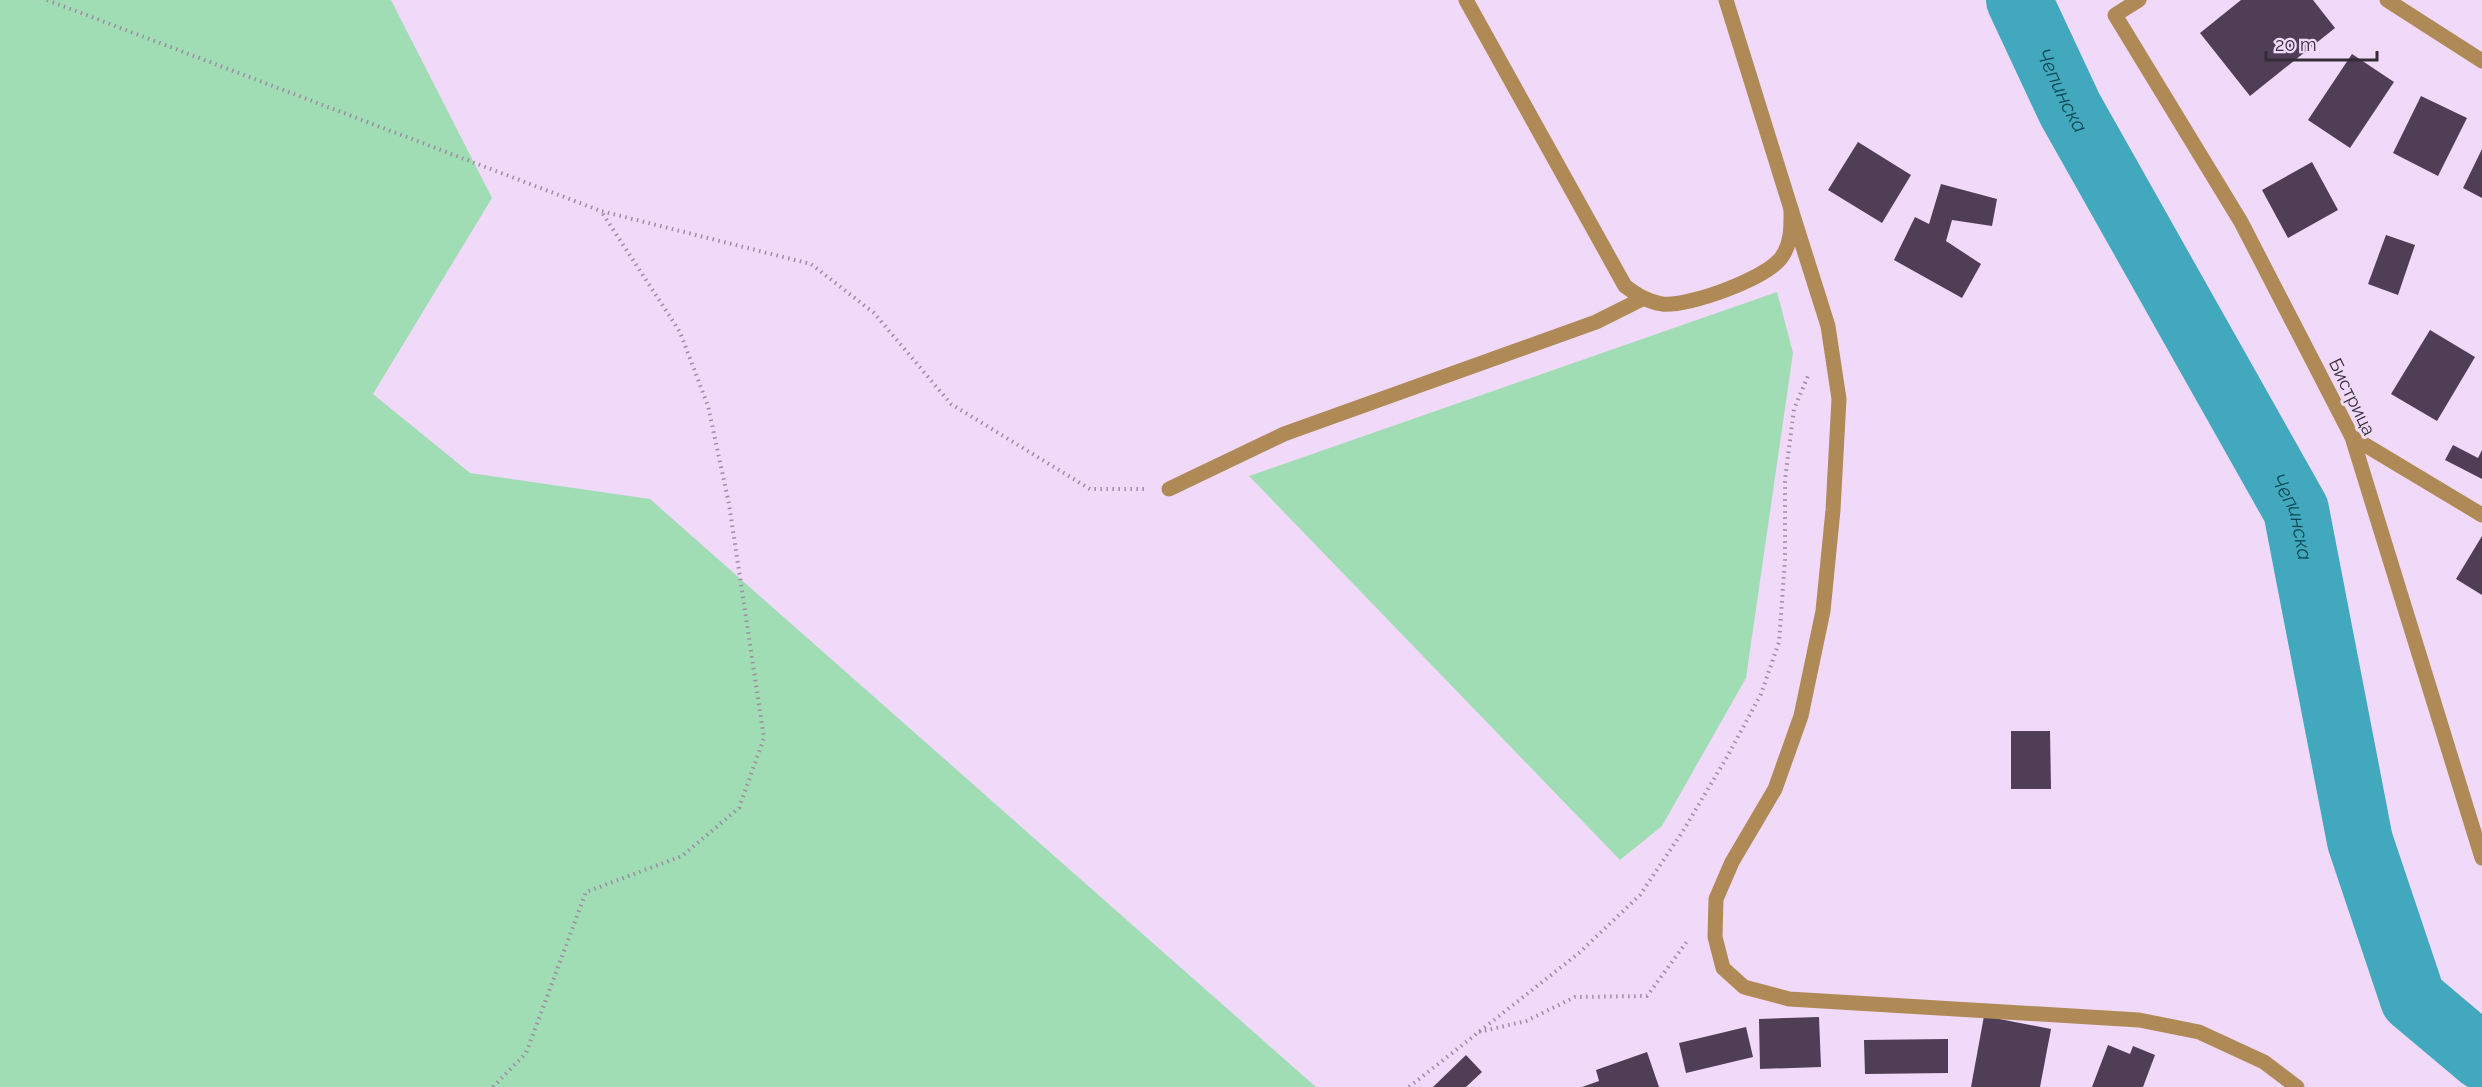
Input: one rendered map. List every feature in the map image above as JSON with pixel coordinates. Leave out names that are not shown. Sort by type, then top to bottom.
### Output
[{"type":"street","points":[[1466,0],[1625,286],[1642,299],[1663,304],[1686,303],[1729,288],[1772,268],[1784,254],[1790,236],[1791,209]]},
{"type":"street","points":[[1726,0],[1828,326],[1839,399],[1833,510],[1823,611],[1802,716],[1775,789],[1732,862],[1716,899],[1715,938],[1723,968],[1744,987],[1789,999],[2139,1020],[2199,1032],[2264,1062],[2297,1087]]},
{"type":"street","name":"Бистрица","points":[[2139,0],[2115,15],[2241,222],[2352,437],[2482,858]]},
{"type":"street","points":[[2387,0],[2482,61]]},
{"type":"street","points":[[1169,489],[1284,434],[1596,322],[1642,299]]},
{"type":"street","points":[[2352,437],[2482,515]]},
{"type":"path","points":[[47,0],[601,211],[811,264],[874,313],[951,404],[1090,489],[1169,489]]},
{"type":"path","points":[[493,1087],[526,1053],[586,892],[682,856],[739,808],[764,738],[729,504],[708,406],[680,332],[601,211]]},
{"type":"path","points":[[1409,1087],[1579,953],[1640,895],[1683,831],[1761,693],[1779,642],[1785,560],[1785,480],[1794,409],[1811,367]]},
{"type":"path","points":[[1476,1033],[1526,1021],[1575,997],[1647,996],[1689,938]]},
{"type":"green space","points":[[0,0],[391,0],[492,198],[373,394],[470,473],[650,499],[1316,1087],[0,1087]]},
{"type":"green space","points":[[1777,292],[1793,353],[1746,678],[1662,826],[1620,860],[1249,476]]},
{"type":"building","points":[[2241,0],[2313,0],[2335,28],[2250,96],[2200,33]]},
{"type":"building","points":[[2352,54],[2394,82],[2350,148],[2308,120]]},
{"type":"building","points":[[2421,96],[2467,118],[2438,176],[2393,153]]},
{"type":"building","points":[[1858,142],[1911,175],[1882,223],[1828,190]]},
{"type":"building","points":[[2482,149],[2482,198],[2463,188]]},
{"type":"building","points":[[2312,162],[2338,210],[2288,238],[2262,190]]},
{"type":"building","points":[[1941,184],[1997,199],[1992,226],[1952,220],[1946,241],[1981,264],[1962,298],[1894,260],[1915,217],[1929,224]]},
{"type":"building","points":[[2386,235],[2415,245],[2398,295],[2368,284]]},
{"type":"building","points":[[2430,330],[2475,357],[2437,421],[2391,394]]},
{"type":"building","points":[[2453,445],[2478,458],[2482,450],[2482,479],[2445,460]]},
{"type":"building","points":[[2482,536],[2482,595],[2456,579]]},
{"type":"building","points":[[2011,731],[2050,731],[2051,789],[2011,789]]},
{"type":"building","points":[[1984,1016],[2051,1029],[2040,1087],[1971,1087]]},
{"type":"building","points":[[1819,1017],[1821,1067],[1760,1069],[1759,1019]]},
{"type":"building","points":[[1746,1027],[1753,1057],[1686,1073],[1679,1043]]},
{"type":"building","points":[[1948,1039],[1948,1073],[1865,1074],[1864,1040]]},
{"type":"building","points":[[2108,1045],[2130,1054],[2133,1046],[2155,1055],[2143,1087],[2092,1087]]},
{"type":"building","points":[[1647,1052],[1659,1087],[1582,1087],[1599,1081],[1596,1070]]},
{"type":"building","points":[[1466,1055],[1482,1072],[1466,1087],[1433,1087]]},
{"type":"waterway","name":"Чепинска","points":[[2019,0],[2070,109],[2296,510],[2360,841],[2413,999],[2482,1057]]}]
